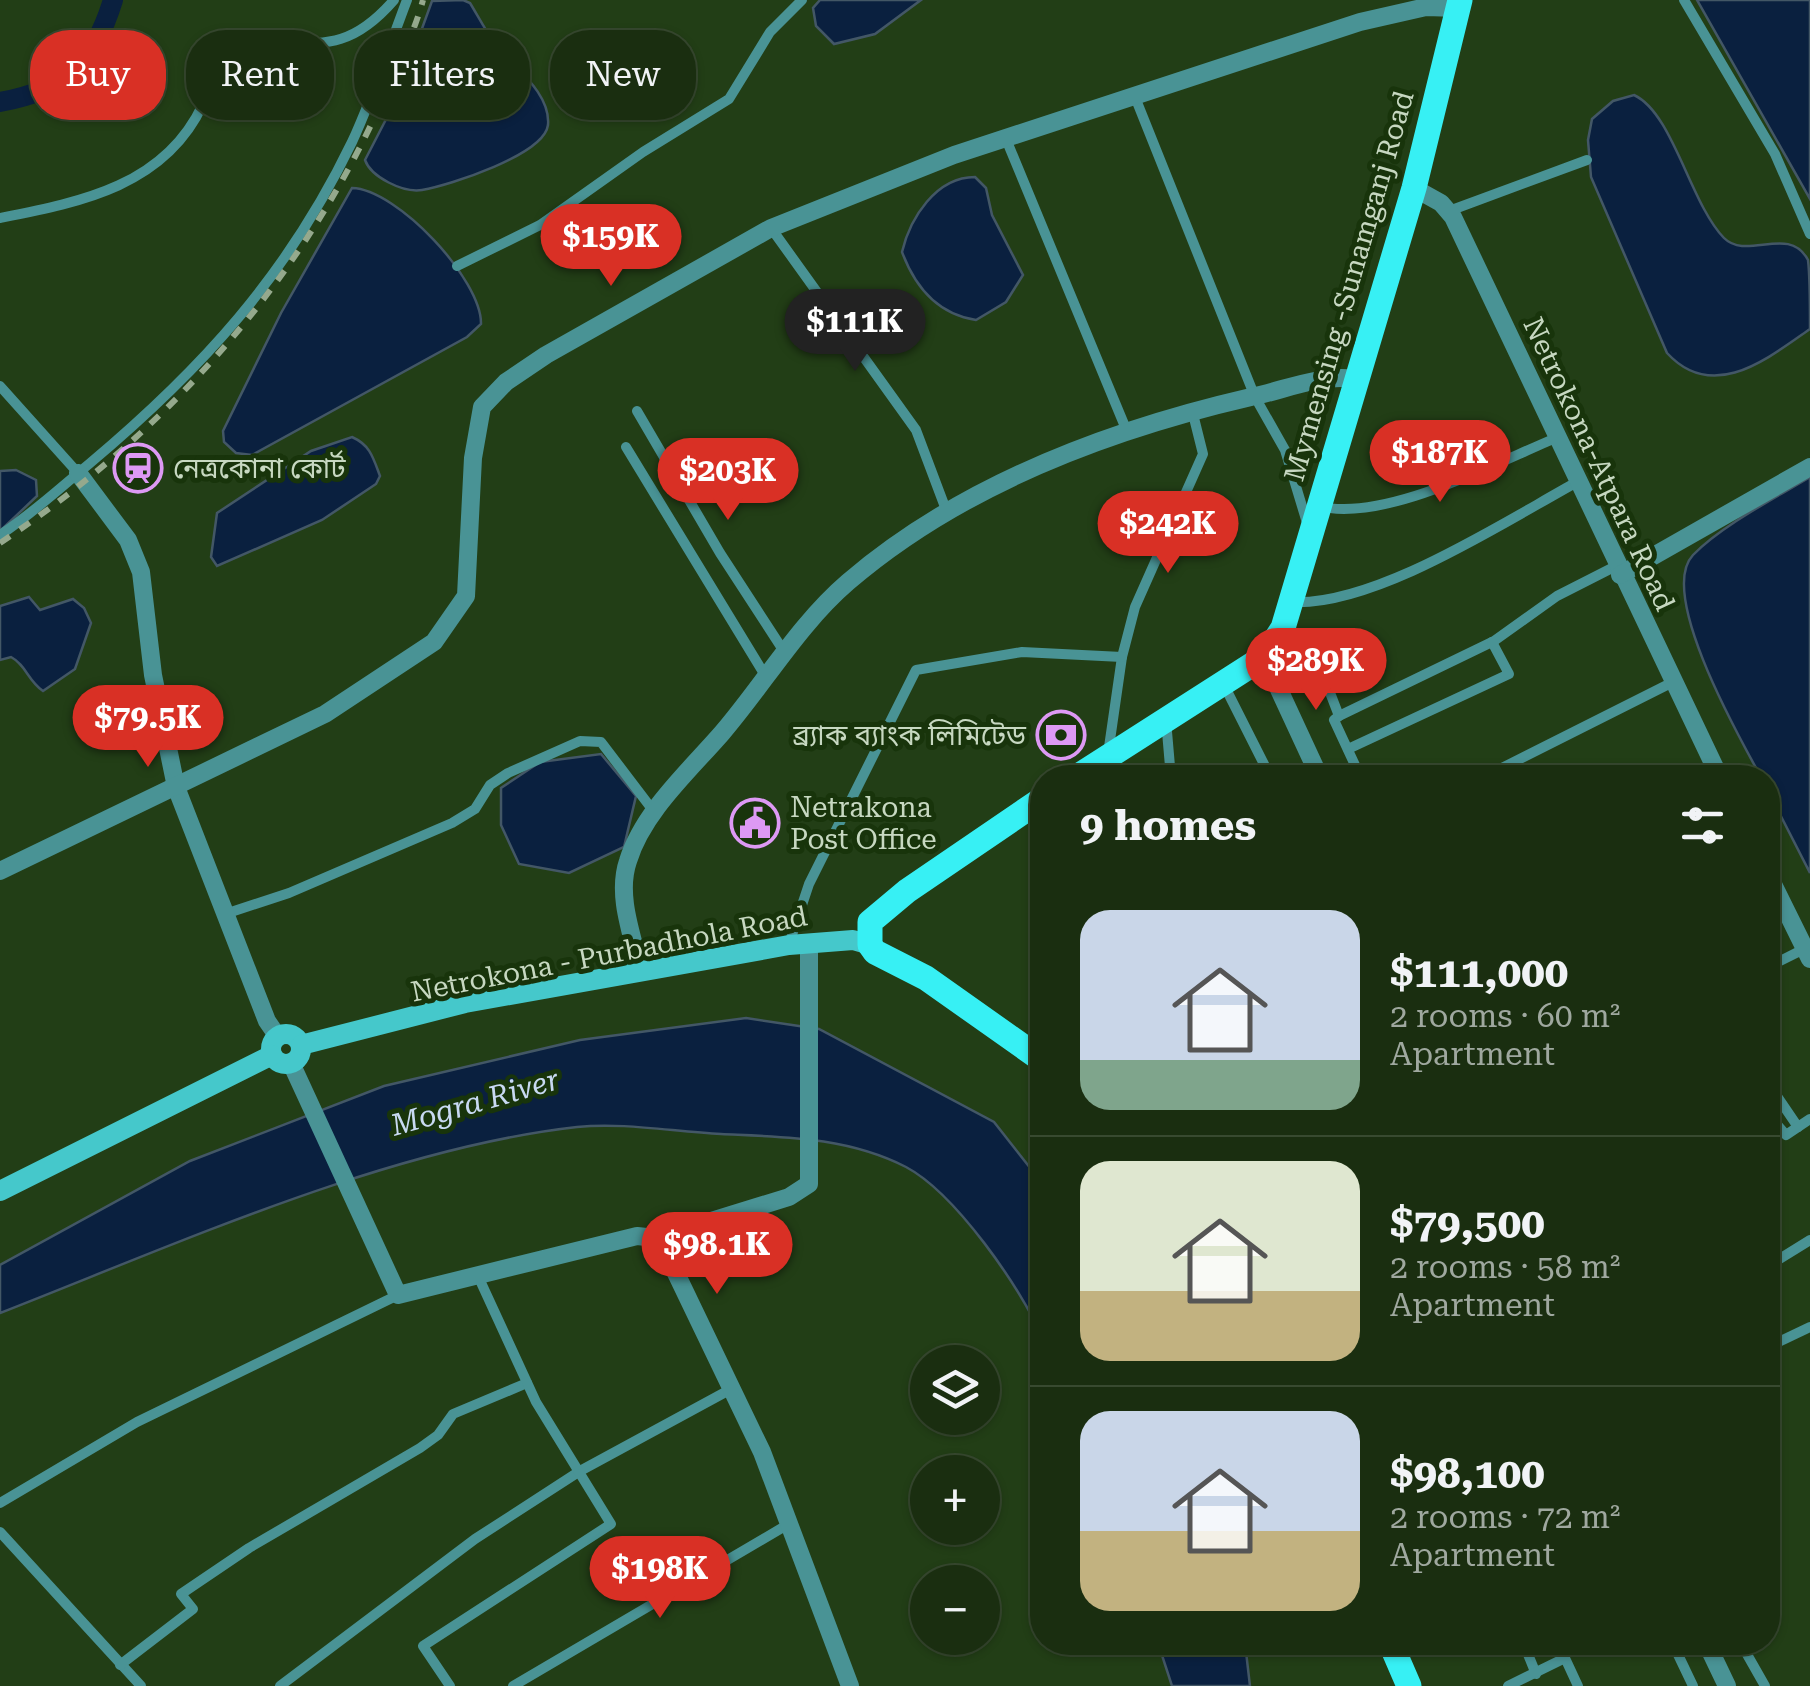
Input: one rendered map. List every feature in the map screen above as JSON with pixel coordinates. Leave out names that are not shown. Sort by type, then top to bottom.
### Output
[{"type":"main road","name":"Mymensing -Sunamganj Road","points":[[1269,651],[1290,602],[1414,188],[1459,4]]},
{"type":"main road","points":[[1094,765],[1269,651]]},
{"type":"main road","points":[[1030,807],[870,922],[870,944],[1030,1052]]},
{"type":"main road","name":"Netrokona - Purbadhola Road","points":[[0,1191],[288,1055],[465,1003],[799,944],[870,944]]},
{"type":"main road","points":[[1396,1655],[1409,1686]]},
{"type":"street","points":[[0,218],[76,200],[156,167],[202,106],[220,51],[226,46],[278,40],[330,45],[356,36],[394,0]]},
{"type":"street","points":[[0,535],[78,474],[204,362],[263,291],[298,239],[352,141],[408,0]]},
{"type":"street","points":[[457,266],[540,225],[643,152],[729,98],[770,32],[802,0]]},
{"type":"street","points":[[1684,0],[1775,154],[1810,234]]},
{"type":"street","points":[[0,871],[325,714],[434,642],[466,596],[476,428],[482,407],[492,394],[546,355],[772,228],[1006,138],[1360,22],[1459,4]]},
{"type":"street","points":[[1135,97],[1256,396],[1291,465],[1308,526],[1307,542]]},
{"type":"street","points":[[1006,138],[1126,429]]},
{"type":"street","points":[[1414,188],[1449,211],[1586,160]]},
{"type":"street","name":"Netrokona-Atpara Road","points":[[1449,211],[1714,765]]},
{"type":"street","points":[[772,228],[916,430],[948,515]]},
{"type":"street","points":[[641,972],[625,904],[625,873],[634,845],[655,813],[849,582],[948,515],[1089,442],[1192,410],[1325,379],[1355,379]]},
{"type":"street","points":[[0,386],[78,474],[128,540],[141,572],[152,675],[176,787],[267,1020],[288,1055],[398,1295]]},
{"type":"street","points":[[1108,755],[1122,657],[1147,574],[1203,454],[1192,410]]},
{"type":"street","points":[[637,411],[720,553],[786,654]]},
{"type":"street","points":[[1317,506],[1343,512],[1388,503],[1556,438]]},
{"type":"street","points":[[626,448],[766,678]]},
{"type":"street","points":[[1355,765],[1334,720],[1339,716],[1492,642],[1557,596],[1618,570],[1810,467]]},
{"type":"street","points":[[1290,602],[1319,603],[1417,566],[1576,482]]},
{"type":"street","points":[[1348,750],[1509,674],[1492,642]]},
{"type":"street","points":[[1269,651],[1302,661],[1311,675],[1324,676],[1339,716]]},
{"type":"street","points":[[1269,651],[1315,765]]},
{"type":"street","points":[[0,1502],[137,1422],[398,1295],[637,1236],[656,1238],[804,1191],[809,1168],[810,1020],[799,944],[810,884],[916,670],[1022,652],[1122,657]]},
{"type":"street","points":[[1508,765],[1673,682]]},
{"type":"street","points":[[1223,683],[1264,765]]},
{"type":"street","points":[[1166,719],[1171,765]]},
{"type":"street","points":[[228,912],[288,894],[452,823],[483,802],[495,781],[580,741],[600,742],[655,813]]},
{"type":"street","points":[[1780,899],[1807,954],[1780,963]]},
{"type":"street","points":[[1780,1101],[1798,1128]]},
{"type":"street","points":[[1780,1128],[1786,1135],[1810,1120]]},
{"type":"street","points":[[656,1238],[672,1259],[732,1388],[850,1686]]},
{"type":"street","points":[[1780,1259],[1810,1240]]},
{"type":"street","points":[[450,1686],[423,1646],[611,1524],[527,1383],[478,1276]]},
{"type":"street","points":[[1780,1341],[1810,1327]]},
{"type":"street","points":[[120,1666],[193,1609],[181,1594],[223,1564],[420,1448],[438,1435],[453,1414],[527,1383]]},
{"type":"street","points":[[280,1686],[402,1591],[580,1471],[732,1388]]},
{"type":"street","points":[[514,1686],[788,1525]]},
{"type":"street","points":[[0,1532],[140,1686]]},
{"type":"street","points":[[1528,1655],[1536,1674]]},
{"type":"street","points":[[1678,1655],[1694,1686]]},
{"type":"street","points":[[1712,1655],[1727,1686]]},
{"type":"street","points":[[1747,1655],[1765,1686]]},
{"type":"street","points":[[1508,1686],[1565,1658],[1578,1686]]},
{"type":"water","points":[[820,0],[921,0],[875,34],[834,44],[816,26],[813,8]]},
{"type":"water","points":[[1697,0],[1810,0],[1810,199]]},
{"type":"water","points":[[432,1],[470,3],[487,30],[421,30]]},
{"type":"water","points":[[530,82],[547,113],[548,125],[543,136],[531,147],[494,167],[453,182],[422,190],[397,186],[381,178],[365,160],[386,120],[530,120]]},
{"type":"water","points":[[1634,95],[1660,120],[1701,203],[1724,238],[1744,246],[1790,245],[1808,260],[1810,329],[1740,371],[1703,375],[1685,368],[1667,353],[1591,177],[1588,140],[1592,119],[1613,101]]},
{"type":"water","points":[[975,177],[986,188],[992,215],[1023,275],[1006,302],[976,320],[950,312],[929,297],[902,252],[911,226],[927,202],[948,184]]},
{"type":"water","points":[[352,188],[371,192],[391,203],[434,240],[468,284],[481,324],[467,337],[252,455],[236,453],[224,442],[223,431],[281,313]]},
{"type":"water","points":[[352,437],[373,457],[380,476],[376,484],[322,520],[217,566],[211,557],[217,513],[311,451]]},
{"type":"water","points":[[16,470],[36,480],[37,496],[0,531],[0,471]]},
{"type":"water","points":[[1810,477],[1810,873],[1780,814],[1780,765],[1754,765],[1705,665],[1685,600],[1685,574],[1693,555],[1749,513]]},
{"type":"water","points":[[29,597],[40,610],[73,599],[84,608],[91,623],[75,669],[43,691],[16,660],[0,660],[0,606]]},
{"type":"water","points":[[601,754],[636,796],[624,847],[569,873],[519,864],[501,825],[501,788],[540,762]]},
{"type":"water","name":"Mogra River","points":[[746,1018],[819,1029],[994,1122],[1030,1168],[1030,1313],[965,1219],[925,1180],[884,1157],[815,1140],[612,1126],[505,1138],[358,1177],[211,1229],[0,1313],[0,1265],[190,1161],[384,1086],[580,1040]]},
{"type":"water","points":[[1162,1655],[1246,1655],[1250,1686],[1172,1686]]},
{"type":"waterway","points":[[0,102],[43,90],[74,71],[96,42],[113,0]]},
{"type":"railway","points":[[0,543],[61,500],[173,402],[270,290],[350,166],[405,50],[423,0]]},
{"type":"place","name":"নেত্রকোনা কোর্ট","points":[[138,468]]},
{"type":"place","name":"ব্র্যাক ব্যাংক লিমিটেড","points":[[1061,735]]},
{"type":"place","name":"Netrakona Post Office","points":[[755,823]]}]
